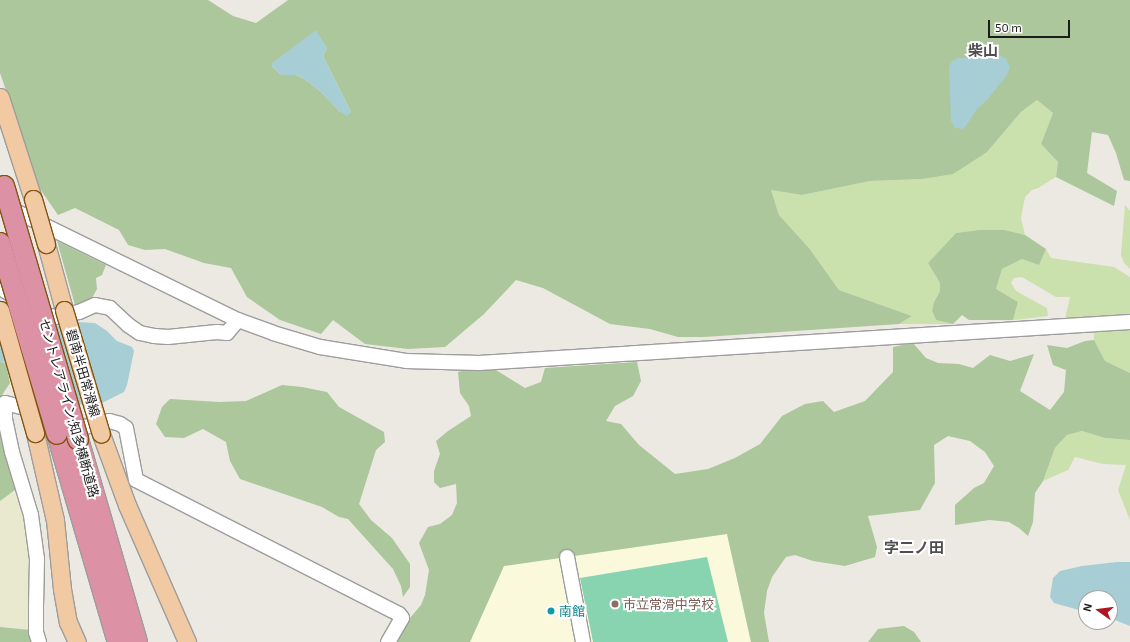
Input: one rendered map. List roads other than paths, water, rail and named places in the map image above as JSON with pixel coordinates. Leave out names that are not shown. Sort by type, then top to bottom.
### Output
[{"type":"highway","name":"セントレアライン;知多横断道路","points":[[1,188],[78,439],[137,642]]},
{"type":"highway","name":"セントレアライン;知多横断道路","points":[[0,243],[118,642]]},
{"type":"main road","name":"碧南半田常滑線","points":[[0,97],[33,199],[101,434],[127,505],[187,642]]},
{"type":"main road","points":[[0,310],[35,433],[55,520],[62,589],[68,622],[77,642]]},
{"type":"street","points":[[1,188],[238,320],[273,334],[320,347],[406,361],[480,363],[1130,322]]},
{"type":"street","points":[[0,288],[47,316],[55,317],[79,312],[95,305],[110,308],[140,333],[154,336],[168,337],[217,332],[228,333],[238,320]]},
{"type":"street","points":[[39,642],[36,632],[37,559],[31,514],[12,452],[5,419],[5,403],[57,416],[77,426],[86,427],[108,421],[120,424],[126,428],[136,480],[399,614],[402,618],[388,642]]},
{"type":"street","points":[[567,557],[584,642]]},
{"type":"water","points":[[316,30],[327,48],[323,56],[351,112],[347,116],[340,112],[320,91],[303,78],[295,75],[281,75],[272,66],[272,63]]},
{"type":"water","points":[[991,53],[1000,55],[1006,59],[1010,67],[1007,75],[987,100],[977,109],[963,129],[955,128],[951,121],[949,67],[952,61],[958,58],[970,58]]},
{"type":"water","points":[[0,300],[47,324],[60,326],[77,322],[95,323],[107,331],[117,341],[132,347],[134,351],[127,385],[124,392],[102,403],[86,406],[77,403],[29,373],[0,361]]},
{"type":"water","points":[[1130,562],[1130,626],[1118,621],[1118,590],[1078,590],[1078,610],[1054,603],[1050,597],[1053,578],[1060,571],[1082,566]]},
{"type":"place","name":"市立常滑中学校","points":[[615,604]]},
{"type":"place","name":"南館","points":[[551,611]]},
{"type":"district","name":"柴山","points":[[983,51]]},
{"type":"district","name":"字二ノ田","points":[[914,548]]}]
